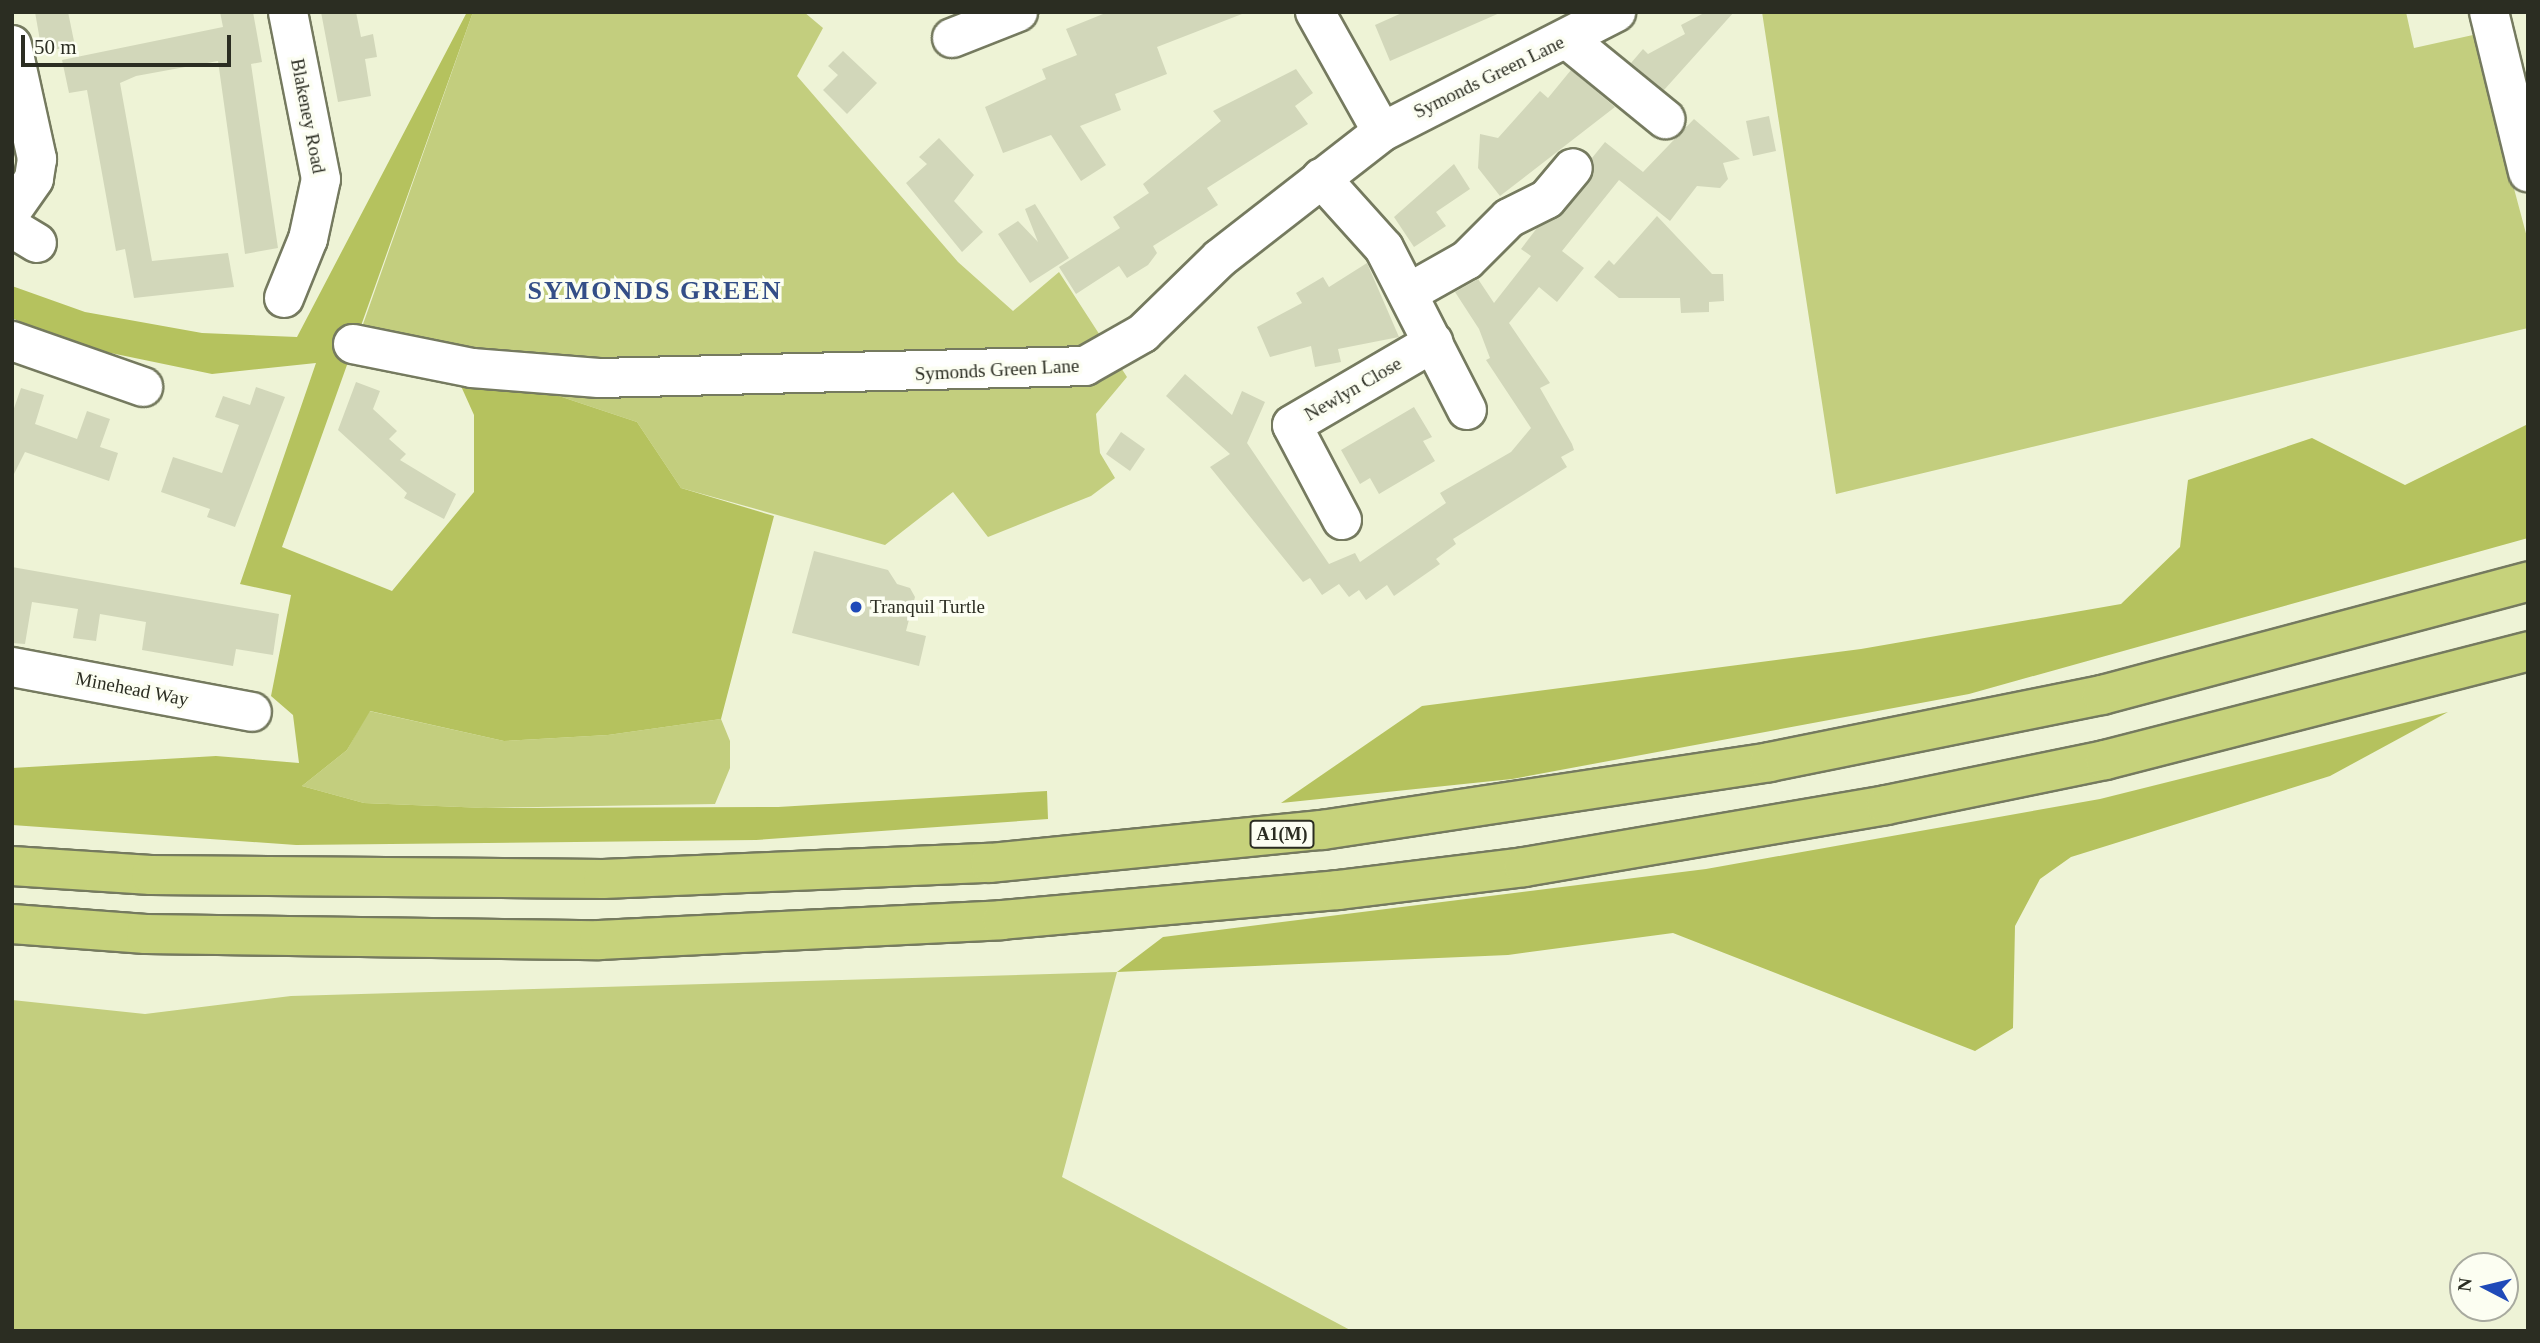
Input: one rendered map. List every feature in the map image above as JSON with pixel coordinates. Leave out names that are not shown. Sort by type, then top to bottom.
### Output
[{"type":"highway","name":"A1(M)","points":[[12,866],[150,876],[603,879],[990,863],[1321,830],[1769,762],[2102,695],[2528,582]]},
{"type":"highway","points":[[12,925],[160,934],[599,940],[1002,920],[1338,890],[1524,867],[1886,805],[2105,760],[2528,651]]},
{"type":"street","name":"Blakeney Road","points":[[284,298],[308,239],[321,178],[288,12]]},
{"type":"street","points":[[952,38],[1018,12]]},
{"type":"street","points":[[1315,12],[1382,132]]},
{"type":"street","name":"Symonds Green Lane","points":[[353,344],[472,368],[599,378],[816,377],[1085,366],[1143,333],[1220,258],[1382,132],[1616,12]]},
{"type":"street","points":[[2489,12],[2528,172]]},
{"type":"street","points":[[1567,39],[1665,119]]},
{"type":"street","points":[[12,45],[37,159],[34,179],[12,210]]},
{"type":"street","points":[[1410,292],[1467,260],[1509,218],[1547,199],[1573,169]]},
{"type":"street","points":[[1321,178],[1384,248],[1410,292],[1467,410]]},
{"type":"street","points":[[12,341],[143,387]]},
{"type":"street","name":"Newlyn Close","points":[[1342,520],[1292,425],[1434,342]]},
{"type":"street","name":"Minehead Way","points":[[12,667],[252,712]]},
{"type":"green space","points":[[467,12],[473,12],[282,547],[392,591],[474,492],[474,415],[456,375],[517,382],[637,422],[681,488],[774,516],[721,719],[608,735],[504,741],[370,711],[347,750],[302,786],[364,803],[485,808],[778,807],[1047,791],[1048,819],[756,840],[296,845],[12,825],[12,768],[216,756],[299,763],[293,715],[271,696],[291,595],[240,584],[316,363],[212,374],[77,346],[12,318],[12,286],[85,312],[202,333],[297,337]]},
{"type":"green space","name":"SYMONDS GREEN","points":[[473,12],[804,12],[823,28],[797,76],[958,262],[1013,311],[1059,272],[1127,377],[1096,414],[1100,453],[1115,478],[1091,496],[988,537],[953,492],[885,545],[681,488],[637,422],[517,382],[349,364]]},
{"type":"green space","points":[[1762,12],[2406,12],[2414,48],[2473,35],[2528,241],[2528,328],[1836,494]]},
{"type":"green space","points":[[2528,407],[2528,538],[1969,694],[1512,779],[1281,803],[1422,706],[1861,649],[2121,604],[2180,547],[2188,480],[2312,438],[2405,485],[2526,425]]},
{"type":"green space","points":[[369,711],[504,741],[608,735],[721,719],[730,741],[730,768],[715,804],[485,808],[364,803],[302,786],[347,750]]},
{"type":"green space","points":[[2448,712],[2330,776],[2071,857],[2040,879],[2015,926],[2013,1028],[1975,1051],[1673,933],[1508,955],[1117,972],[1163,937],[1706,869],[2100,799]]},
{"type":"green space","points":[[1117,972],[1062,1177],[1352,1331],[12,1331],[12,1000],[145,1014],[291,996]]},
{"type":"building","points":[[35,12],[68,12],[75,46],[42,52]]},
{"type":"building","points":[[220,12],[253,12],[262,62],[251,64],[278,248],[245,254],[218,61],[136,76],[120,83],[152,261],[228,253],[234,287],[134,298],[125,249],[116,251],[87,90],[69,93],[62,60],[223,27]]},
{"type":"building","points":[[321,12],[356,12],[361,37],[373,34],[377,57],[365,59],[371,96],[338,102]]},
{"type":"building","points":[[1108,12],[1242,14],[1157,47],[1167,74],[1115,94],[1121,110],[1080,126],[1106,165],[1081,181],[1051,135],[1003,153],[985,107],[1046,79],[1042,69],[1077,55],[1066,29]]},
{"type":"building","points":[[1404,12],[1502,12],[1390,61],[1375,25]]},
{"type":"building","points":[[1706,12],[1734,12],[1664,90],[1631,63],[1643,49],[1648,54],[1685,34],[1681,25]]},
{"type":"building","points":[[843,51],[877,83],[847,114],[823,90],[838,75],[828,66]]},
{"type":"building","points":[[1296,69],[1313,93],[1295,106],[1308,124],[1207,188],[1218,205],[1153,246],[1157,253],[1148,265],[1127,278],[1119,266],[1076,294],[1059,267],[1120,228],[1113,217],[1149,193],[1143,184],[1221,121],[1213,111]]},
{"type":"building","points":[[1571,70],[1615,107],[1500,196],[1478,168],[1480,134],[1498,138],[1540,91],[1548,98]]},
{"type":"building","points":[[1769,116],[1776,151],[1753,156],[1746,121]]},
{"type":"building","points":[[1694,119],[1740,159],[1723,163],[1728,179],[1720,188],[1697,186],[1670,221],[1619,180],[1562,251],[1584,268],[1557,302],[1539,287],[1509,323],[1550,383],[1540,388],[1572,444],[1574,450],[1561,457],[1567,467],[1453,539],[1456,544],[1436,559],[1440,564],[1394,596],[1387,585],[1366,600],[1359,590],[1349,597],[1339,584],[1322,595],[1310,578],[1303,582],[1210,467],[1230,454],[1166,396],[1185,374],[1232,415],[1242,391],[1265,402],[1247,443],[1329,564],[1355,553],[1360,562],[1446,503],[1440,493],[1511,452],[1531,428],[1486,360],[1490,358],[1479,329],[1455,292],[1478,279],[1494,303],[1531,256],[1521,249],[1537,228],[1563,213],[1590,182],[1592,158],[1605,142],[1643,172]]},
{"type":"building","points":[[939,138],[974,175],[954,201],[983,232],[962,252],[906,183],[927,164],[919,157]]},
{"type":"building","points":[[1454,164],[1470,189],[1436,212],[1446,226],[1414,247],[1394,217]]},
{"type":"building","points":[[1035,204],[1069,258],[1030,283],[998,234],[1018,221],[1038,242],[1025,209]]},
{"type":"building","points":[[1657,216],[1712,274],[1723,274],[1724,301],[1709,302],[1709,312],[1681,313],[1680,298],[1619,298],[1594,277],[1609,260],[1614,265]]},
{"type":"building","points":[[1367,263],[1399,337],[1338,349],[1341,362],[1315,367],[1311,346],[1270,357],[1257,327],[1302,303],[1296,293],[1323,277],[1329,287]]},
{"type":"building","points":[[356,382],[380,391],[373,409],[397,431],[389,439],[406,454],[400,460],[456,494],[444,519],[404,498],[407,493],[338,430]]},
{"type":"building","points":[[256,387],[285,397],[235,527],[207,517],[210,509],[161,492],[173,457],[222,473],[239,425],[215,417],[223,396],[250,405]]},
{"type":"building","points":[[21,388],[44,395],[35,424],[77,439],[87,411],[110,419],[100,447],[118,453],[109,481],[25,452],[12,478],[12,414]]},
{"type":"building","points":[[1414,407],[1432,437],[1423,441],[1435,461],[1379,494],[1370,478],[1360,484],[1341,450]]},
{"type":"building","points":[[1121,432],[1145,449],[1130,471],[1106,454]]},
{"type":"building","name":"Tranquil Turtle","points":[[814,551],[888,570],[897,584],[910,588],[915,597],[906,631],[926,636],[919,666],[792,633]]},
{"type":"building","points":[[12,567],[279,614],[273,655],[236,649],[233,666],[142,650],[146,622],[100,614],[96,641],[73,638],[78,609],[32,602],[25,644],[12,643]]},
{"type":"place","name":"Tranquil Turtle","points":[[856,607]]},
{"type":"district","name":"SYMONDS GREEN","points":[[655,291]]}]
